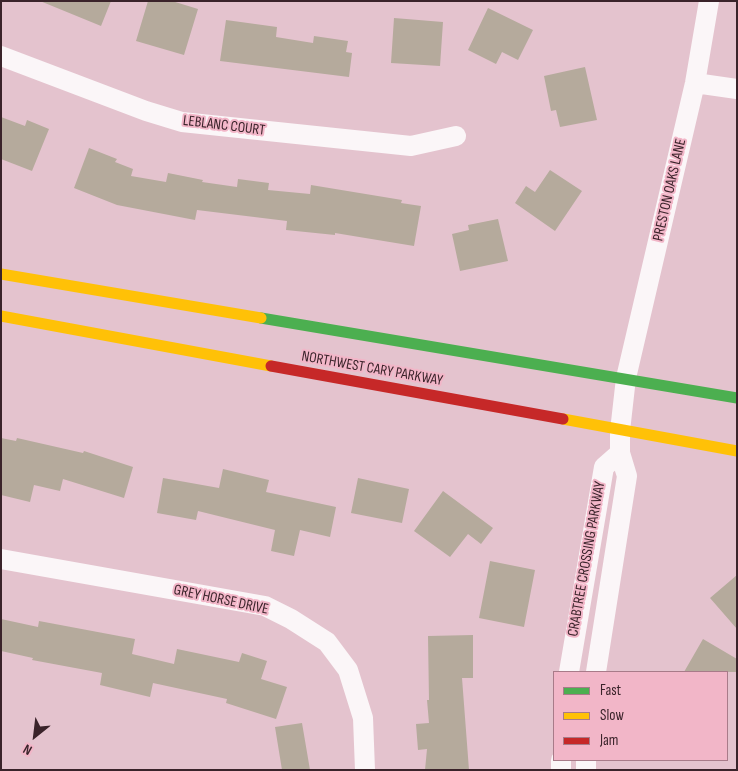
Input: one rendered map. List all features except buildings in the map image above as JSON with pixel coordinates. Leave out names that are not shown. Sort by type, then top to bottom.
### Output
[{"type":"main road","points":[[1,274],[737,398]]},
{"type":"main road","name":"NORTHWEST CARY PARKWAY","points":[[1,316],[620,431],[737,450]]},
{"type":"street","name":"PRESTON OAKS LANE","points":[[626,378],[695,83],[709,1]]},
{"type":"street","name":"LEBLANC COURT","points":[[1,56],[146,112],[182,122],[411,146],[456,136]]},
{"type":"street","points":[[695,83],[737,89]]},
{"type":"street","name":"CRABTREE CROSSING PARKWAY","points":[[596,671],[626,476],[620,453],[620,431],[626,378]]},
{"type":"street","name":"CRABTREE CROSSING PARKWAY","points":[[569,671],[604,467],[620,453]]},
{"type":"street","name":"GREY HORSE DRIVE","points":[[1,559],[265,606],[291,619],[327,642],[348,670],[363,718],[365,770]]},
{"type":"traffic: fast","points":[[261,318],[737,398]]},
{"type":"traffic: slow","points":[[1,274],[261,318]]},
{"type":"traffic: slow","points":[[1,316],[271,366]]},
{"type":"traffic: slow","points":[[563,419],[737,451]]},
{"type":"traffic: jam","points":[[271,366],[563,419]]}]
